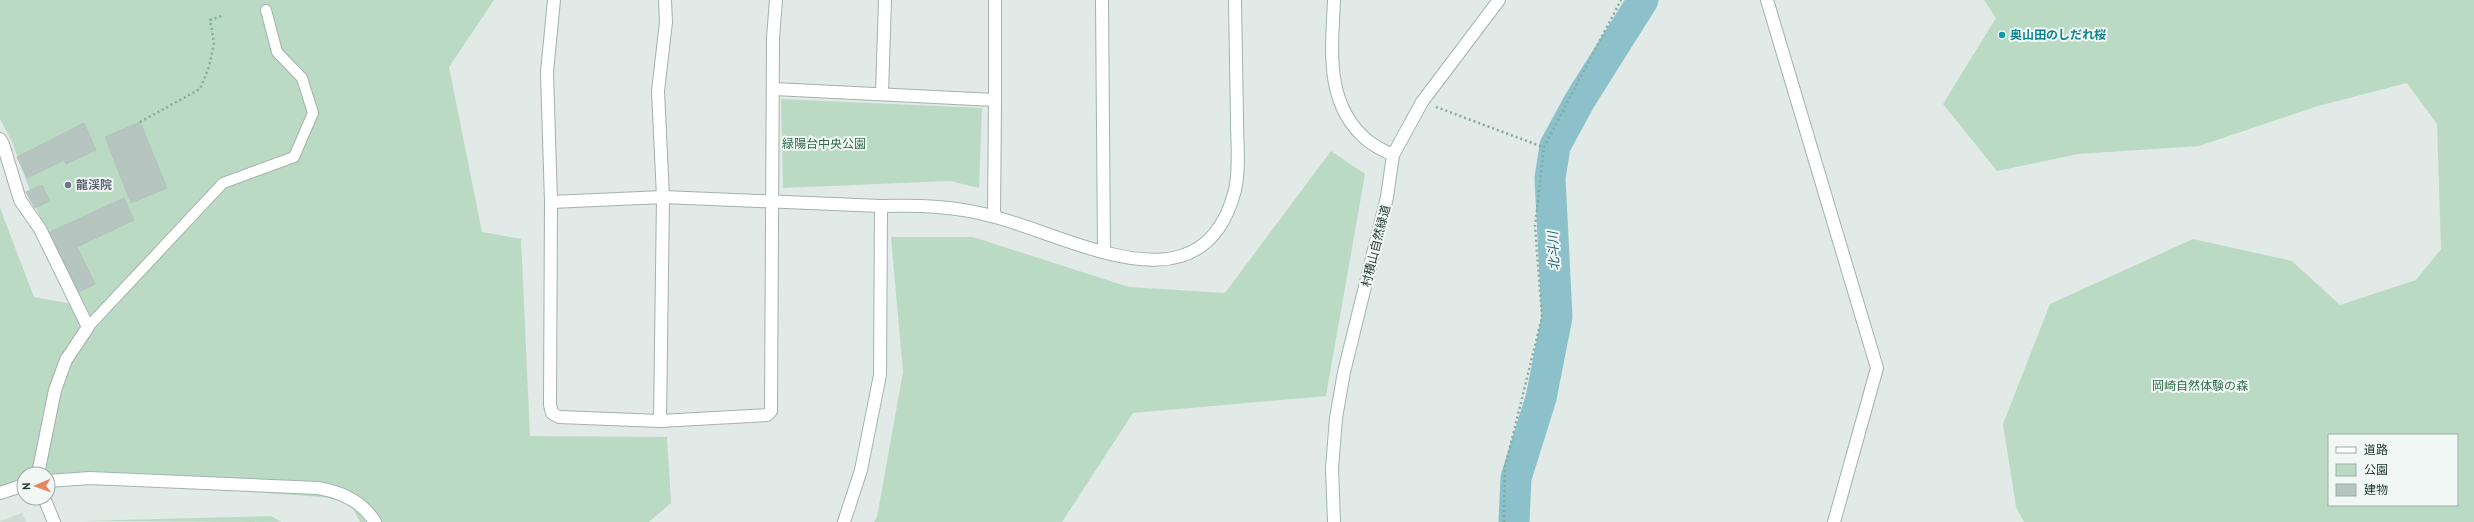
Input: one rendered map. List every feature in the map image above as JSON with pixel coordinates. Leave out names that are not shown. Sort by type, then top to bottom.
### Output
[{"type":"street","points":[[554,0],[547,72],[551,202],[550,405],[552,413],[559,417],[660,421],[767,416],[771,411],[774,89],[773,38],[776,0]]},
{"type":"street","points":[[660,421],[663,197],[658,91],[666,22],[665,0]]},
{"type":"street","points":[[882,93],[886,0]]},
{"type":"street","points":[[994,216],[995,0]]},
{"type":"street","points":[[1102,0],[1104,252]]},
{"type":"street","points":[[551,202],[663,197],[881,206],[927,205],[994,216],[1104,252],[1151,261],[1177,258],[1196,250],[1210,241],[1226,218],[1235,190],[1238,169],[1235,0]]},
{"type":"street","points":[[1334,0],[1333,77],[1340,103],[1350,123],[1358,132],[1368,141],[1393,155]]},
{"type":"street","name":"村積山自然緑道","points":[[1334,522],[1332,468],[1336,418],[1344,372],[1388,197],[1393,155],[1422,102],[1499,0]]},
{"type":"street","points":[[1767,0],[1877,368],[1834,522]]},
{"type":"street","points":[[774,89],[882,93],[995,100]]},
{"type":"street","points":[[0,139],[3,144],[20,200],[40,229],[88,327],[66,360],[55,390],[40,466]]},
{"type":"street","points":[[844,522],[861,470],[880,375],[881,206]]},
{"type":"street","points":[[56,480],[90,478],[318,488],[335,491],[349,497],[370,513],[375,522]]},
{"type":"street","points":[[0,493],[16,488]]},
{"type":"street","points":[[47,506],[54,522]]},
{"type":"lane","points":[[88,327],[223,183],[294,157],[313,113],[302,78],[277,52],[266,10]]},
{"type":"path","points":[[1504,522],[1505,467],[1542,317],[1534,226],[1544,147],[1621,0]]},
{"type":"path","points":[[140,122],[200,89],[209,67],[214,43],[210,20],[222,16]]},
{"type":"path","points":[[1422,102],[1544,147]]},
{"type":"shaded area","points":[[22,513],[26,522],[0,522],[0,521]]},
{"type":"green space","points":[[0,0],[494,0],[449,67],[482,232],[521,239],[530,436],[667,437],[671,503],[649,522],[360,522],[348,499],[56,478],[56,466],[16,466],[16,485],[0,489],[0,208],[34,297],[72,304],[12,142],[0,119]]},
{"type":"green space","name":"岡崎自然体験の森","points":[[1984,0],[2474,0],[2474,522],[2024,522],[2016,507],[2003,424],[2050,304],[2193,239],[2292,261],[2340,305],[2416,280],[2441,249],[2437,124],[2407,83],[2318,106],[2199,146],[2078,154],[1997,171],[1943,104],[1996,18]]},
{"type":"green space","name":"緑陽台中央公園","points":[[781,99],[982,108],[979,188],[950,181],[783,188]]},
{"type":"green space","points":[[1331,151],[1365,174],[1326,396],[1133,413],[1062,522],[874,522],[877,517],[903,372],[891,237],[973,237],[1129,287],[1225,293]]},
{"type":"green space","points":[[271,516],[281,522],[81,521]]},
{"type":"building","points":[[140,122],[167,188],[131,203],[105,137]]},
{"type":"building","points":[[84,123],[96,150],[66,164],[64,160],[27,178],[17,157]]},
{"type":"building","points":[[42,185],[50,201],[35,208],[26,192]]},
{"type":"building","points":[[124,198],[134,220],[77,247],[95,284],[79,292],[50,232]]},
{"type":"waterway","name":"北斗川","points":[[1514,522],[1516,478],[1541,398],[1557,317],[1550,178],[1555,146],[1580,100],[1643,0]]},
{"type":"place","name":"奥山田のしだれ桜","points":[[2002,35]]},
{"type":"place","name":"龍渓院","points":[[68,185]]}]
